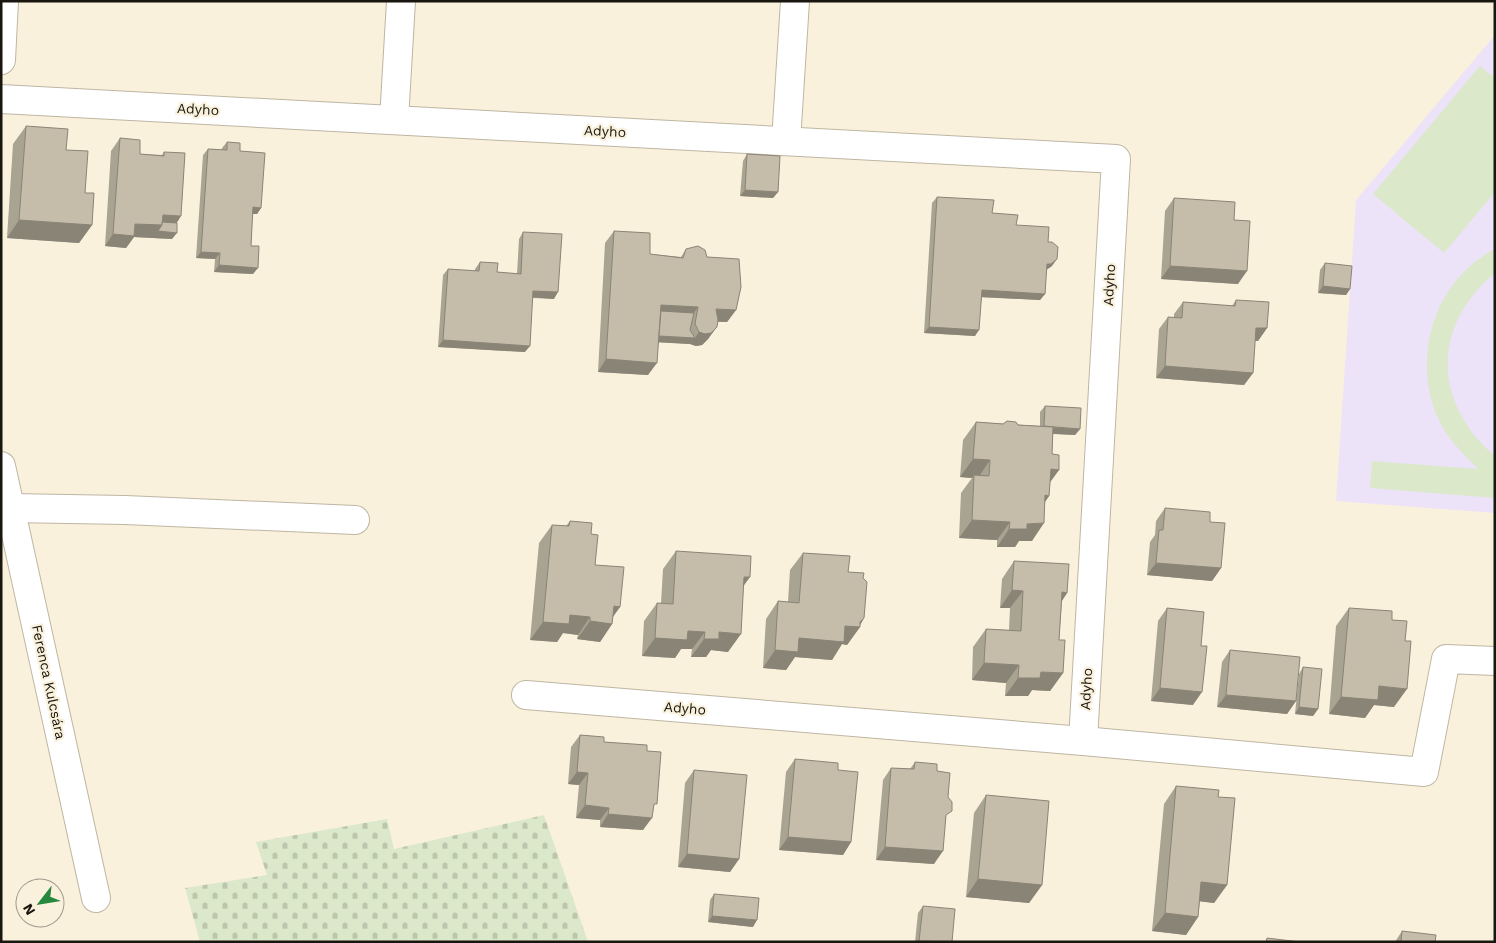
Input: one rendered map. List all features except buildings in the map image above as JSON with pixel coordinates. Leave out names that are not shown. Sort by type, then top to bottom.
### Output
[{"type":"street","points":[[1,60],[4,1]]},
{"type":"street","points":[[394,120],[401,1]]},
{"type":"street","points":[[786,141],[796,1]]},
{"type":"street","name":"Adyho","points":[[1,99],[1116,159],[1083,741]]},
{"type":"street","name":"Ferenca Kulcsára","points":[[1,466],[96,898]]},
{"type":"street","points":[[10,508],[125,510],[355,520]]},
{"type":"street","name":"Adyho","points":[[526,695],[1083,741],[1424,772],[1446,659],[1495,660]]},
{"type":"shaded area","points":[[1495,35],[1495,513],[1336,501],[1356,200]]},
{"type":"green space","points":[[1480,66],[1495,78],[1495,192],[1444,253],[1373,194]]},
{"type":"green space","points":[[1495,249],[1495,273],[1474,294],[1459,316],[1451,340],[1448,364],[1451,389],[1460,413],[1475,435],[1495,456],[1495,498],[1370,488],[1372,461],[1478,469],[1451,439],[1438,418],[1430,395],[1427,371],[1428,346],[1443,300],[1457,280],[1474,263]]},
{"type":"green space","points":[[544,815],[588,942],[200,942],[185,888],[267,875],[256,842],[387,819],[394,849]]}]
